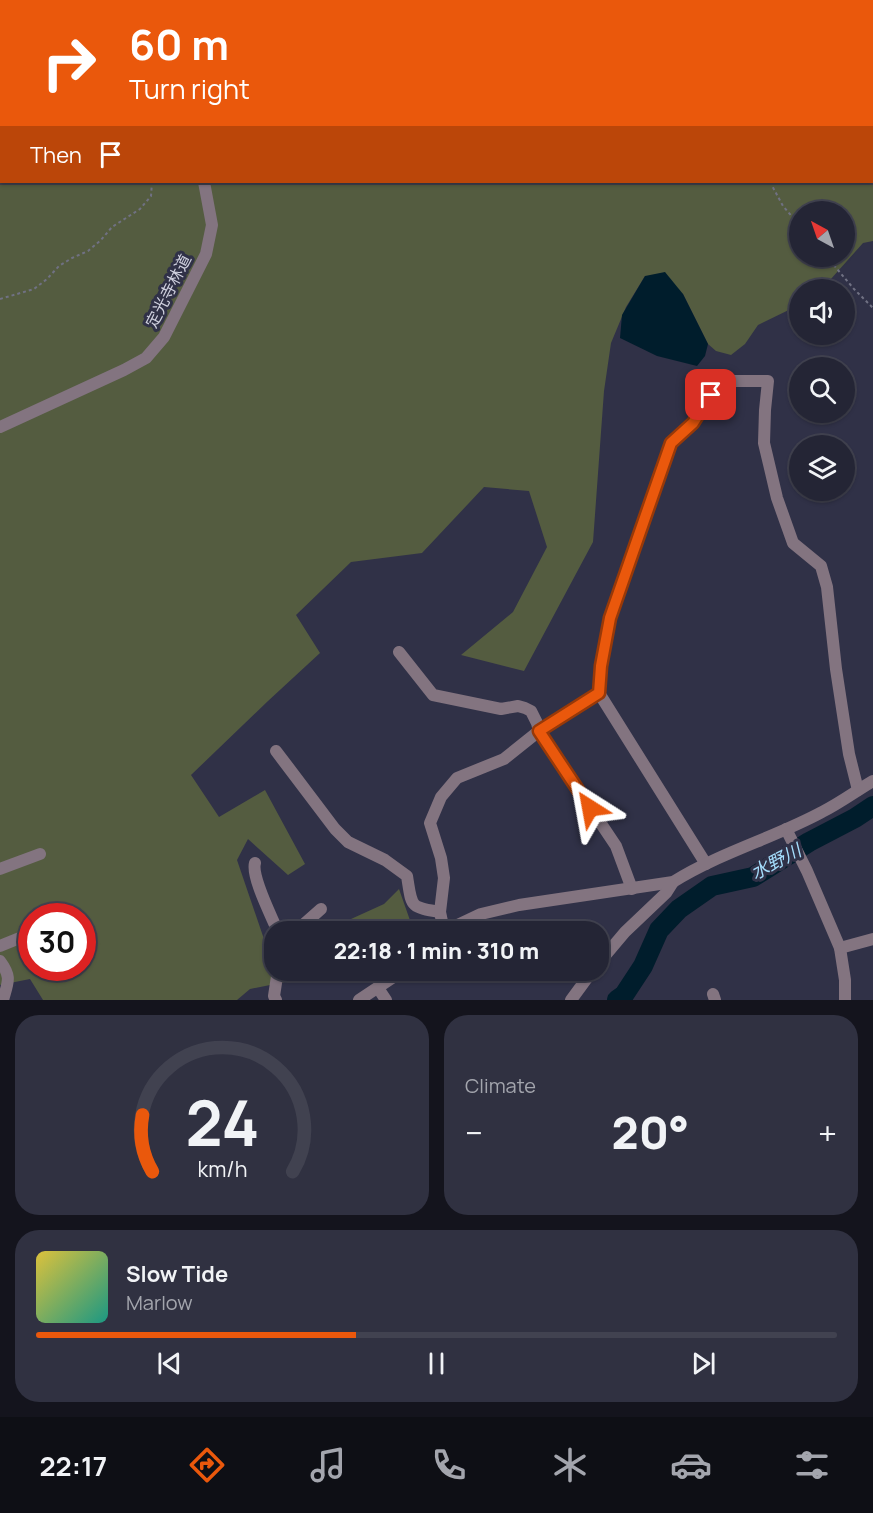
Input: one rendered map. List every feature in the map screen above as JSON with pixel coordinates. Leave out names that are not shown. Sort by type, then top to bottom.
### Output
[{"type":"street","name":"定光寺林道","points":[[0,427],[124,370],[146,358],[164,338],[206,254],[212,225],[204,183]]},
{"type":"street","points":[[706,864],[599,693],[601,666],[610,618],[671,443],[693,423],[711,395],[729,381],[768,381],[764,443],[777,498],[793,543],[821,566],[824,576],[849,754],[858,790]]},
{"type":"street","points":[[399,652],[433,695],[501,709],[518,706],[531,711],[539,731],[616,846],[632,889]]},
{"type":"street","points":[[441,921],[440,912],[444,878],[441,858],[430,823],[441,797],[457,778],[504,759],[539,731],[599,693]]},
{"type":"street","points":[[276,751],[323,814],[348,842],[385,860],[407,876],[413,903],[418,908],[440,912]]},
{"type":"street","points":[[465,921],[481,914],[519,905],[673,882],[706,864],[787,832],[873,781]]},
{"type":"street","points":[[787,832],[807,871],[840,948],[845,980],[845,1000]]},
{"type":"street","points":[[0,869],[40,854]]},
{"type":"street","points":[[255,863],[258,882],[274,921]]},
{"type":"street","points":[[609,951],[625,932],[666,894],[673,882]]},
{"type":"street","points":[[307,921],[321,909]]},
{"type":"street","points":[[0,946],[18,939]]},
{"type":"street","points":[[840,948],[873,939]]},
{"type":"street","points":[[0,961],[7,970],[9,978],[3,1000]]},
{"type":"street","points":[[276,981],[274,996],[276,1000]]},
{"type":"street","points":[[359,1000],[388,981]]},
{"type":"street","points":[[571,1000],[585,981]]},
{"type":"street","points":[[378,988],[386,1000]]},
{"type":"path","points":[[0,299],[34,289],[59,266],[95,246],[112,227],[140,208],[151,196],[152,183]]},
{"type":"path","points":[[771,183],[789,213]]},
{"type":"path","points":[[835,267],[873,308]]},
{"type":"green space","points":[[0,183],[873,183],[873,241],[863,243],[855,252],[855,201],[789,201],[789,267],[842,267],[831,279],[789,279],[789,310],[758,325],[745,344],[731,355],[716,351],[708,344],[683,294],[645,276],[626,307],[611,343],[604,391],[593,542],[524,671],[461,655],[513,612],[547,547],[529,491],[484,487],[422,553],[351,562],[296,615],[320,653],[191,775],[219,817],[265,790],[305,864],[288,875],[248,839],[237,860],[264,939],[264,981],[290,981],[250,989],[237,1000],[43,1000],[31,981],[96,981],[96,903],[18,903],[18,981],[20,981],[0,985]]},
{"type":"green space","points":[[399,889],[410,921],[348,921],[351,919],[384,904]]},
{"type":"water","points":[[665,272],[683,294],[708,344],[705,356],[697,366],[657,356],[620,338],[622,315],[645,276]]},
{"type":"waterway","name":"水野川","points":[[617,1000],[624,995],[643,966],[659,930],[679,909],[712,886],[753,877],[873,806]]},
{"type":"route","points":[[590,808],[539,731],[599,693],[601,666],[610,618],[671,443],[693,423],[711,395]]}]
